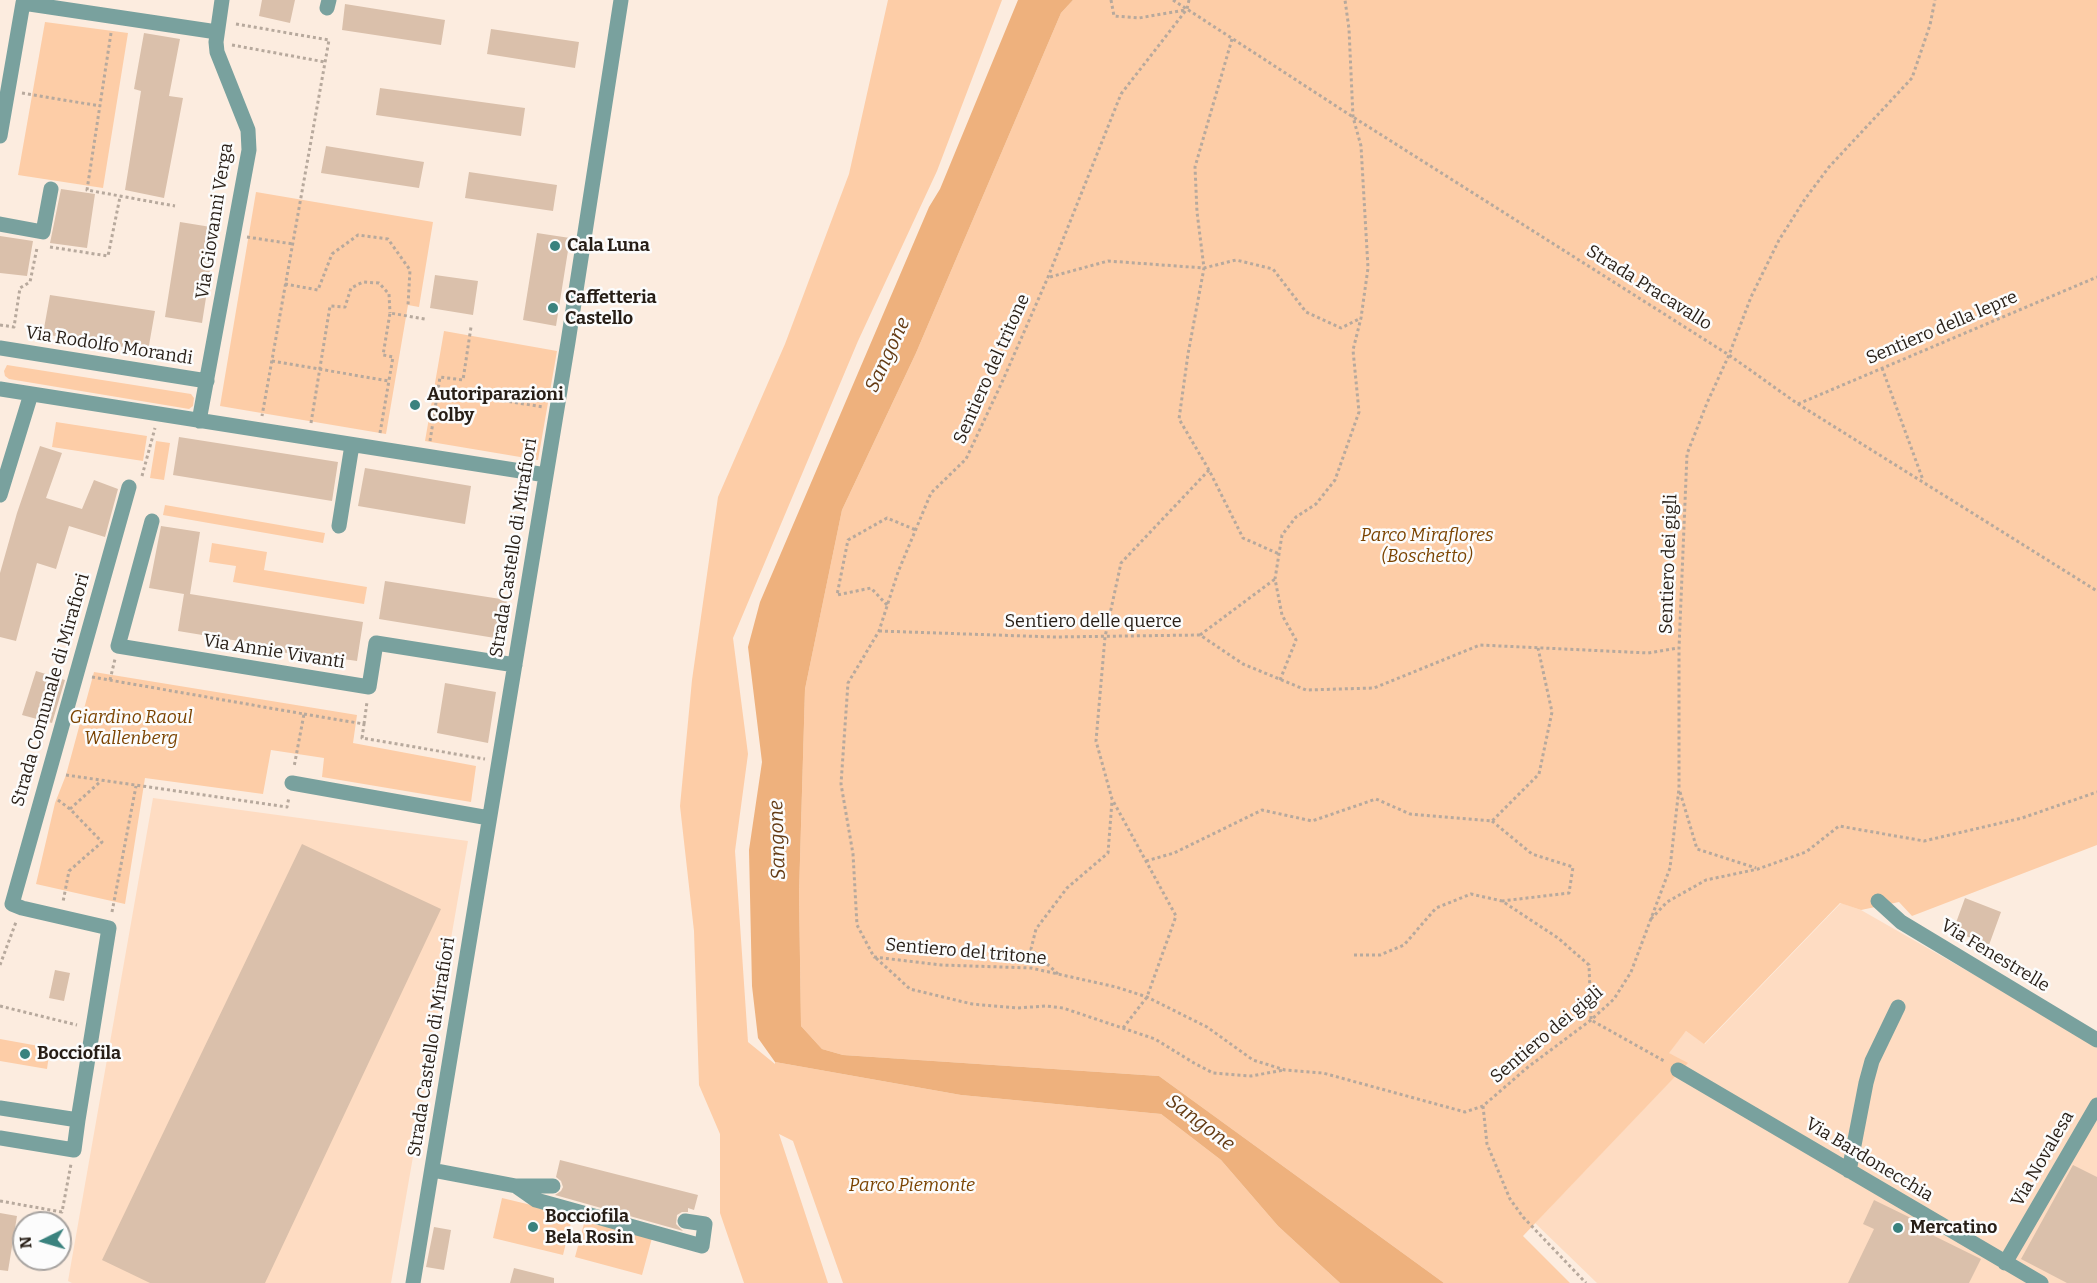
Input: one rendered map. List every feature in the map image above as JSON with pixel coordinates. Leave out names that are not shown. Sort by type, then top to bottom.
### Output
[{"type":"street","name":"Via Giovanni Verga","points":[[207,381],[249,140],[235,95],[217,52],[217,32],[222,0]]},
{"type":"street","name":"Strada Castello di Mirafiori","points":[[413,1283],[546,475],[621,0]]},
{"type":"street","points":[[0,136],[23,3],[217,32]]},
{"type":"street","points":[[0,224],[43,232],[51,189]]},
{"type":"street","name":"Via Rodolfo Morandi","points":[[0,348],[207,381],[199,421]]},
{"type":"street","points":[[0,388],[546,475]]},
{"type":"street","points":[[0,495],[31,394]]},
{"type":"street","points":[[339,526],[352,445]]},
{"type":"street","name":"Strada Comunale di Mirafiori","points":[[17,906],[129,487]]},
{"type":"street","name":"Via Annie Vivanti","points":[[152,522],[118,646],[369,687]]},
{"type":"street","points":[[369,687],[376,643],[514,665]]},
{"type":"street","points":[[292,783],[489,818]]},
{"type":"street","name":"Via Fenestrelle","points":[[1878,901],[1901,922],[2097,1040]]},
{"type":"street","points":[[0,1138],[74,1150],[109,928],[17,906]]},
{"type":"street","points":[[1849,1171],[1872,1061],[1898,1007]]},
{"type":"street","name":"Via Bardonecchia","points":[[1678,1070],[2041,1283]]},
{"type":"street","name":"Via Novalesa","points":[[2005,1263],[2097,1105]]},
{"type":"street","points":[[0,1108],[78,1120]]},
{"type":"street","points":[[432,1170],[516,1186],[553,1186]]},
{"type":"street","points":[[516,1186],[536,1200],[702,1246],[705,1224],[685,1221]]},
{"type":"path","points":[[1111,0],[1114,16],[1139,18],[1187,9]]},
{"type":"path","name":"Strada Pracavallo","points":[[1173,0],[1729,355],[1798,404],[2097,591]]},
{"type":"path","name":"Sentiero del tritone","points":[[1189,0],[1187,9],[1121,94],[1048,277],[1003,380],[966,459],[931,493],[879,631],[848,683],[841,784],[853,854],[857,925],[874,957],[941,965],[1031,969],[1116,987],[1147,997],[1207,1027],[1253,1060],[1285,1070],[1323,1073],[1465,1112]]},
{"type":"path","points":[[1280,680],[1296,640],[1282,615],[1275,579],[1282,536],[1296,517],[1316,504],[1335,480],[1359,412],[1353,350],[1361,318],[1368,268],[1361,146],[1353,117],[1349,29],[1345,0]]},
{"type":"path","name":"Sentiero dei gigli","points":[[1465,1112],[1483,1106],[1528,1067],[1591,1020],[1614,999],[1631,972],[1670,868],[1679,788],[1679,648],[1687,454],[1751,297],[1779,240],[1829,167],[1912,78],[1930,25],[1935,0]]},
{"type":"path","points":[[114,16],[87,190],[175,206]]},
{"type":"path","points":[[217,32],[329,40],[260,431]]},
{"type":"path","points":[[217,32],[325,62]]},
{"type":"path","points":[[1232,39],[1195,167],[1197,212],[1204,268],[1179,418],[1209,470],[1243,538],[1279,554]]},
{"type":"path","points":[[8,91],[100,106]]},
{"type":"path","points":[[50,246],[108,256],[120,197]]},
{"type":"path","points":[[234,235],[293,244]]},
{"type":"path","points":[[285,284],[318,290],[332,254],[358,235],[388,239],[410,270],[408,305]]},
{"type":"path","points":[[0,325],[14,327],[20,288],[30,282],[38,245]]},
{"type":"path","points":[[1048,277],[1108,261],[1204,268],[1236,260],[1273,269],[1306,312],[1341,328],[1361,318]]},
{"type":"path","name":"Sentiero della lepre","points":[[1798,404],[2097,277]]},
{"type":"path","points":[[309,438],[330,306],[345,307],[351,288],[363,282],[379,283],[389,294],[390,313],[383,355],[393,357],[377,449]]},
{"type":"path","points":[[390,313],[425,319]]},
{"type":"path","points":[[426,457],[440,377],[463,380],[471,327]]},
{"type":"path","points":[[272,361],[389,381]]},
{"type":"path","points":[[1882,368],[1923,482]]},
{"type":"path","points":[[438,390],[556,410]]},
{"type":"path","points":[[1123,1028],[1147,997],[1176,916],[1112,799],[1096,741],[1105,636],[1121,563],[1209,470]]},
{"type":"path","points":[[887,605],[871,588],[837,595],[848,540],[887,518],[916,530]]},
{"type":"path","points":[[1200,635],[1275,579]]},
{"type":"path","name":"Sentiero delle querce","points":[[879,631],[1054,638],[1200,635],[1243,664],[1306,690],[1374,688],[1480,645],[1647,653],[1679,648]]},
{"type":"path","points":[[1492,821],[1539,774],[1552,712],[1538,648]]},
{"type":"path","points":[[87,677],[364,724]]},
{"type":"path","points":[[369,687],[362,738],[499,761]]},
{"type":"path","points":[[59,773],[287,807],[304,714]]},
{"type":"path","points":[[70,808],[101,781]]},
{"type":"path","points":[[109,928],[136,786]]},
{"type":"path","points":[[1679,788],[1697,849],[1758,869]]},
{"type":"path","points":[[1650,921],[1667,902],[1706,880],[1758,869],[1806,852],[1839,825],[1924,841],[2022,818],[2097,792]]},
{"type":"path","points":[[51,795],[70,808],[102,842],[69,871],[64,890]]},
{"type":"path","points":[[1058,974],[1030,949],[1036,929],[1067,888],[1108,853],[1112,799]]},
{"type":"path","points":[[1146,861],[1174,853],[1262,810],[1312,821],[1376,799],[1410,814],[1492,821],[1532,854],[1573,867],[1569,893],[1502,901],[1471,894],[1436,908],[1404,945],[1380,955],[1354,955]]},
{"type":"path","points":[[1502,901],[1558,938],[1589,965],[1591,1020],[1678,1070]]},
{"type":"path","points":[[0,965],[17,906]]},
{"type":"path","points":[[874,957],[910,990],[972,1004],[1017,1008],[1046,1006],[1063,1008],[1155,1039],[1213,1072],[1251,1076],[1285,1070]]},
{"type":"path","points":[[0,1006],[93,1028]]},
{"type":"path","points":[[1483,1106],[1487,1143],[1510,1199],[1523,1217],[1586,1283]]},
{"type":"path","points":[[0,1202],[62,1212],[74,1150]]},
{"type":"shaded area","points":[[153,798],[468,841],[391,1283],[72,1283],[68,1281],[70,1271],[72,1271],[72,1258]]},
{"type":"shaded area","points":[[1841,903],[1861,910],[2097,1045],[2097,1283],[1597,1283],[1535,1223],[1687,1063],[1668,1053],[1686,1031],[1705,1044]]},
{"type":"green space","name":"Parco Piemonte","points":[[888,0],[1002,0],[937,171],[858,341],[733,638],[748,754],[735,851],[748,1042],[775,1064],[775,1062],[961,1095],[1161,1114],[1221,1160],[1278,1226],[1340,1283],[843,1283],[793,1141],[779,1134],[828,1283],[744,1283],[720,1213],[720,1134],[699,1085],[694,931],[680,806],[692,680],[718,497],[785,344],[849,174]]},
{"type":"green space","name":"Parco Miraflores (Boschetto)","points":[[1073,0],[2097,0],[2097,845],[1912,916],[1899,902],[1861,910],[1840,903],[1704,1044],[1686,1031],[1669,1053],[1688,1063],[1523,1236],[1570,1283],[1444,1283],[1159,1076],[843,1055],[822,1049],[801,1026],[799,894],[805,689],[842,510],[916,353],[1061,13]]},
{"type":"green space","points":[[45,22],[128,33],[103,188],[18,175]]},
{"type":"green space","points":[[256,192],[433,222],[419,307],[408,305],[386,434],[220,406]]},
{"type":"green space","points":[[444,331],[557,351],[538,460],[425,441]]},
{"type":"green space","points":[[7,365],[191,394],[194,398],[193,406],[189,409],[9,379],[5,376],[4,371]]},
{"type":"green space","points":[[56,422],[147,436],[143,461],[52,447]]},
{"type":"green space","points":[[156,441],[170,443],[164,480],[150,478]]},
{"type":"green space","points":[[165,505],[325,533],[323,543],[163,515]]},
{"type":"green space","points":[[212,543],[267,552],[264,570],[367,587],[364,604],[233,582],[236,566],[209,562]]},
{"type":"green space","name":"Giardino Raoul Wallenberg","points":[[94,672],[357,715],[353,743],[476,766],[471,802],[322,777],[324,758],[271,750],[263,794],[145,778],[125,904],[36,884],[55,803],[66,775]]},
{"type":"green space","name":"Bocciofila","points":[[0,1039],[50,1048],[47,1069],[0,1061]]},
{"type":"green space","name":"Bocciofila Bela Rosin","points":[[502,1198],[573,1215],[563,1255],[493,1238]]},
{"type":"green space","name":"Bocciofila Bela Rosin","points":[[585,1220],[652,1238],[642,1275],[575,1257]]},
{"type":"water","name":"Sangone","points":[[1018,0],[1073,0],[1061,13],[916,353],[842,510],[805,689],[799,894],[801,1026],[822,1049],[843,1055],[1159,1076],[1444,1283],[1340,1283],[1278,1226],[1221,1160],[1161,1114],[961,1095],[775,1062],[758,1038],[752,986],[749,850],[762,762],[748,647],[760,602],[929,207],[940,189]]},
{"type":"building","points":[[262,0],[295,0],[290,23],[259,16]]},
{"type":"building","points":[[345,4],[445,20],[441,45],[342,30]]},
{"type":"building","points":[[491,29],[579,42],[575,68],[487,54]]},
{"type":"building","points":[[144,33],[180,39],[169,96],[183,98],[164,198],[125,190],[141,91],[134,89]]},
{"type":"building","points":[[380,88],[525,108],[521,136],[376,115]]},
{"type":"building","points":[[326,146],[424,162],[419,188],[321,173]]},
{"type":"building","points":[[469,172],[557,185],[553,211],[465,198]]},
{"type":"building","points":[[61,189],[95,194],[87,248],[50,243]]},
{"type":"building","points":[[180,222],[217,228],[202,323],[165,317]]},
{"type":"building","points":[[537,233],[570,238],[556,326],[523,320]]},
{"type":"building","points":[[0,236],[33,241],[27,276],[0,273]]},
{"type":"building","points":[[435,275],[478,281],[473,315],[430,308]]},
{"type":"building","points":[[50,295],[155,311],[148,351],[43,334]]},
{"type":"building","points":[[179,437],[338,462],[332,501],[173,475]]},
{"type":"building","points":[[40,446],[62,453],[46,498],[82,509],[94,480],[118,489],[105,537],[69,526],[56,569],[37,563],[16,641],[0,637],[0,573],[17,513]]},
{"type":"building","points":[[365,468],[471,486],[465,524],[358,506]]},
{"type":"building","points":[[161,526],[200,532],[190,594],[363,622],[357,661],[330,657],[330,660],[238,645],[239,641],[178,631],[184,594],[149,588]]},
{"type":"building","points":[[385,581],[507,600],[501,639],[379,619]]},
{"type":"building","points":[[36,671],[65,680],[52,723],[22,715]]},
{"type":"building","points":[[445,683],[496,692],[488,743],[437,733]]},
{"type":"building","points":[[302,844],[441,909],[265,1283],[150,1283],[102,1260]]},
{"type":"building","points":[[1965,898],[2001,912],[1989,945],[1953,931]]},
{"type":"building","points":[[55,970],[70,973],[64,1001],[49,998]]},
{"type":"building","points":[[560,1160],[698,1195],[694,1210],[688,1208],[688,1212],[677,1215],[676,1224],[683,1231],[555,1195],[563,1187],[561,1181],[556,1177]]},
{"type":"building","points":[[2073,1165],[2097,1177],[2097,1283],[2067,1283],[2021,1259]]},
{"type":"building","points":[[1874,1200],[1913,1219],[1914,1226],[1981,1259],[1969,1283],[1848,1283],[1874,1229],[1863,1224]]},
{"type":"building","points":[[0,1213],[12,1215],[12,1247],[8,1271],[0,1270]]},
{"type":"building","points":[[434,1227],[451,1230],[444,1270],[426,1267]]},
{"type":"building","points":[[514,1268],[554,1278],[554,1283],[510,1283]]},
{"type":"place","name":"Cala Luna","points":[[555,246]]},
{"type":"place","name":"Caffetteria Castello","points":[[553,308]]},
{"type":"place","name":"Autoriparazioni Colby","points":[[415,405]]},
{"type":"place","name":"Bocciofila","points":[[25,1054]]},
{"type":"place","name":"Bocciofila Bela Rosin","points":[[533,1227]]},
{"type":"place","name":"Mercatino","points":[[1898,1228]]}]
